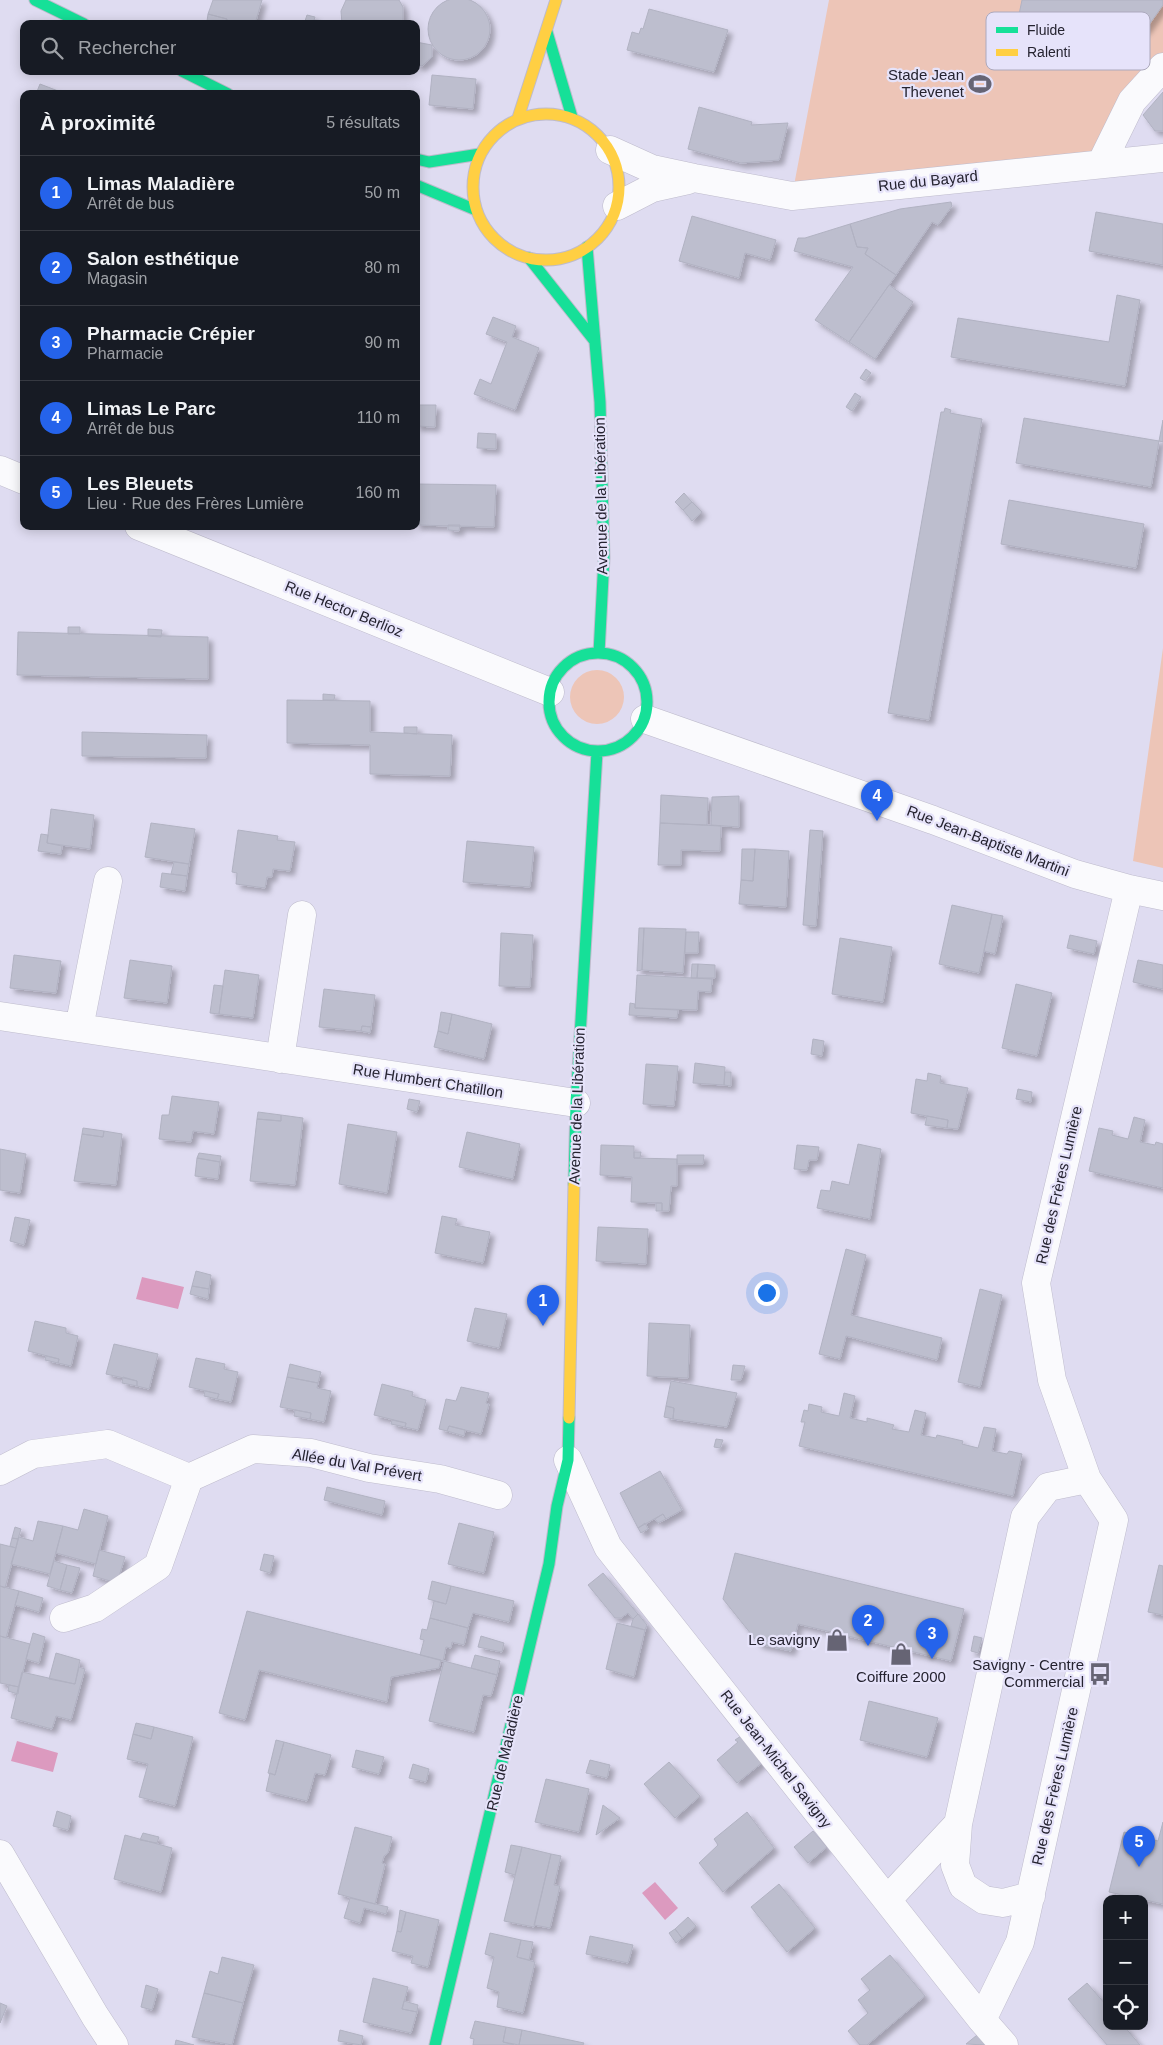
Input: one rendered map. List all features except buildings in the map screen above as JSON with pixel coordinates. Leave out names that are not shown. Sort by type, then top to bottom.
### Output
[{"type":"main road","points":[[35,0],[76,20]]},
{"type":"main road","points":[[518,118],[556,0]]},
{"type":"main road","points":[[547,32],[572,117]]},
{"type":"main road","points":[[190,75],[220,90]]},
{"type":"main road","points":[[554,113],[572,117],[600,136],[610,150],[617,168],[619,186],[617,206],[610,222],[600,236],[587,248],[569,257],[549,260],[529,258],[506,249],[487,232],[476,210],[472,191],[474,172],[480,154],[490,139],[503,127],[518,118],[554,113]]},
{"type":"main road","points":[[420,160],[429,162],[480,154]]},
{"type":"main road","points":[[420,187],[476,210]]},
{"type":"main road","name":"Avenue de la Libération","points":[[587,248],[600,402],[604,558],[599,653]]},
{"type":"main road","points":[[529,258],[594,340]]},
{"type":"main road","points":[[599,653],[614,655],[628,662],[639,674],[646,688],[648,704],[645,719],[638,732],[626,743],[612,750],[597,752],[582,749],[570,743],[559,733],[552,720],[549,706],[550,692],[556,676],[568,664],[582,656],[599,653]]},
{"type":"main road","name":"Avenue de la Libération","points":[[568,1460],[576,1103],[597,752]]},
{"type":"main road","name":"Rue de Maladière","points":[[436,2045],[549,1564],[557,1506],[568,1460]]},
{"type":"street","points":[[1101,164],[1132,101],[1163,67]]},
{"type":"street","name":"Rue du Bayard","points":[[610,150],[652,168],[694,178],[792,196],[1163,158]]},
{"type":"street","name":"Rue du Bayard","points":[[617,206],[652,188],[694,178]]},
{"type":"street","points":[[0,470],[20,478]]},
{"type":"street","name":"Rue Hector Berlioz","points":[[149,530],[550,692]]},
{"type":"street","name":"Rue Jean-Baptiste Martini","points":[[645,719],[933,820],[1075,874],[1163,896]]},
{"type":"street","points":[[79,1028],[108,881]]},
{"type":"street","name":"Rue des Frères Lumière","points":[[982,2020],[1020,1942],[1114,1520],[1087,1479],[1052,1380],[1036,1283],[1129,889]]},
{"type":"street","points":[[280,1059],[302,915]]},
{"type":"street","name":"Rue Humbert Chatillon","points":[[0,1016],[576,1103]]},
{"type":"street","points":[[0,1471],[33,1454],[108,1444],[189,1478],[158,1566],[94,1608],[64,1618]]},
{"type":"street","name":"Allée du Val Prévert","points":[[189,1478],[253,1449],[311,1453],[369,1468],[440,1479],[498,1495]]},
{"type":"street","name":"Rue Jean-Michel Savigny","points":[[568,1460],[608,1547],[982,2020],[1004,2045]]},
{"type":"street","points":[[1031,1896],[1003,1903],[984,1900],[963,1886],[955,1865],[958,1824],[1025,1517],[1048,1487],[1087,1479]]},
{"type":"street","points":[[887,1900],[958,1824]]},
{"type":"street","points":[[0,1854],[114,2045]]},
{"type":"shaded area","name":"Stade Jean Thevenet","points":[[829,0],[1163,0],[1163,67],[1101,164],[792,196]]},
{"type":"shaded area","points":[[1163,648],[1163,868],[1133,861]]},
{"type":"shaded area","points":[[597,670],[607,672],[616,678],[622,687],[624,697],[622,707],[616,716],[607,722],[597,724],[587,722],[578,716],[572,707],[570,697],[572,687],[578,678],[587,672]]},
{"type":"shaded area","points":[[142,1277],[184,1287],[178,1309],[136,1299]]},
{"type":"shaded area","points":[[17,1741],[58,1753],[53,1772],[11,1761]]},
{"type":"shaded area","points":[[655,1882],[678,1908],[665,1920],[642,1893]]},
{"type":"traffic: fast","points":[[35,0],[76,20]]},
{"type":"traffic: fast","points":[[547,32],[572,117]]},
{"type":"traffic: fast","points":[[190,75],[220,90]]},
{"type":"traffic: fast","points":[[420,160],[429,162],[480,154]]},
{"type":"traffic: fast","points":[[420,187],[476,210]]},
{"type":"traffic: fast","points":[[587,247],[600,402],[604,558],[599,653]]},
{"type":"traffic: fast","points":[[529,258],[594,340]]},
{"type":"traffic: fast","points":[[598,653],[617,657],[633,667],[643,683],[647,702],[643,721],[633,737],[617,747],[598,751],[579,747],[563,737],[553,721],[549,702],[553,683],[563,667],[579,657],[598,653]]},
{"type":"traffic: fast","points":[[574,1184],[576,1103],[597,752]]},
{"type":"traffic: fast","points":[[435,2045],[549,1564],[557,1506],[568,1460],[569,1418]]},
{"type":"traffic: slow","points":[[518,118],[556,0]]},
{"type":"traffic: slow","points":[[546,114],[574,119],[598,135],[614,159],[619,187],[614,215],[598,239],[574,255],[546,260],[518,255],[494,239],[478,215],[473,187],[478,159],[494,135],[518,119],[546,114]]},
{"type":"traffic: slow","points":[[569,1418],[574,1184]]},
{"type":"place","name":"Stade Jean Thevenet","points":[[980,84]]},
{"type":"place","name":"Limas Le Parc","points":[[877,821]]},
{"type":"place","name":"Limas Maladière","points":[[543,1326]]},
{"type":"place","name":"Le savigny","points":[[837,1640]]},
{"type":"place","name":"Salon esthétique","points":[[868,1646]]},
{"type":"place","name":"Coiffure 2000","points":[[901,1654]]},
{"type":"place","name":"Pharmacie Crépier","points":[[932,1659]]},
{"type":"place","name":"Savigny - Centre Commercial","points":[[1100,1674]]},
{"type":"place","name":"Les Bleuets","points":[[1139,1867]]}]
